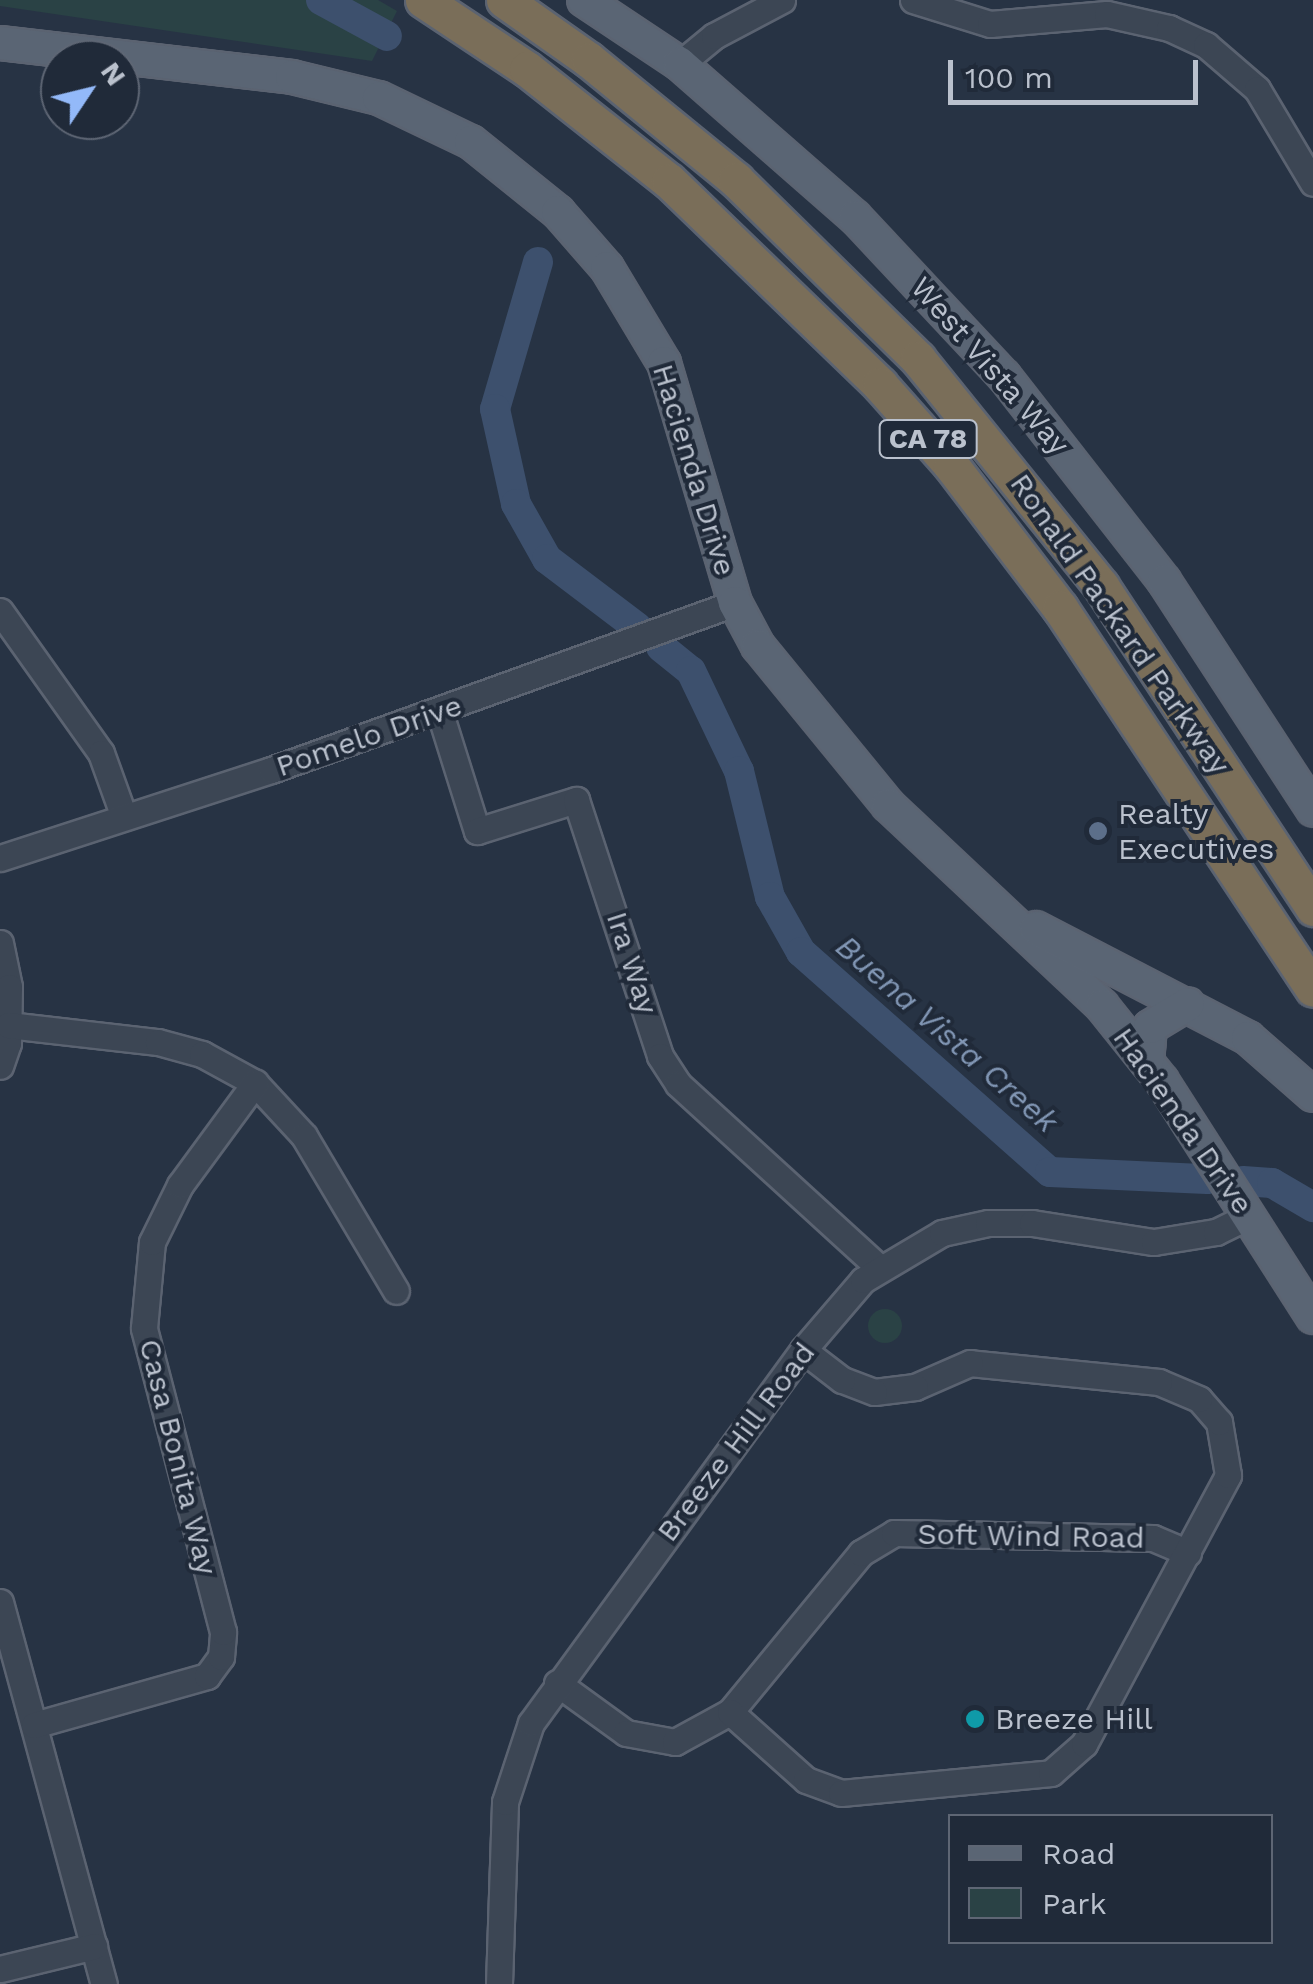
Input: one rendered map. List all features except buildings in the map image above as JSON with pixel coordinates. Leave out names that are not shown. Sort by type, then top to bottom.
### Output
[{"type":"highway","name":"Ronald Packard Parkway","points":[[423,0],[527,69],[669,181],[880,385],[1049,593],[1313,989]]},
{"type":"highway","name":"Ronald Packard Parkway","points":[[504,0],[589,60],[736,180],[918,359],[1101,586],[1313,908]]},
{"type":"main road","name":"West Vista Way","points":[[584,0],[680,64],[855,216],[1004,376],[1164,581],[1313,810]]},
{"type":"main road","name":"Hacienda Drive","points":[[0,43],[292,77],[380,98],[472,142],[519,177],[590,245],[664,364],[735,603],[793,696],[944,862],[1102,1006],[1147,1062],[1313,1317]]},
{"type":"main road","name":"Hacienda Drive","points":[[944,862],[1044,933],[1248,1038],[1313,1095]]},
{"type":"main road","points":[[1147,1062],[1150,1026],[1188,1004]]},
{"type":"street","points":[[680,64],[714,36],[782,0]]},
{"type":"street","points":[[913,0],[990,24],[1109,7],[1169,28],[1236,68],[1276,115],[1313,183]]},
{"type":"street","name":"Pomelo Drive","points":[[0,858],[440,710],[735,603]]},
{"type":"street","points":[[0,611],[101,753],[124,817]]},
{"type":"street","name":"Ira Way","points":[[440,710],[478,830],[576,800],[660,1056],[678,1084],[877,1266]]},
{"type":"street","points":[[0,943],[8,1025],[0,1066]]},
{"type":"street","points":[[8,1025],[158,1042],[202,1054],[255,1083],[304,1136],[396,1291]]},
{"type":"street","name":"Casa Bonita Way","points":[[34,1725],[207,1676],[221,1657],[223,1632],[144,1328],[152,1242],[180,1185],[255,1083]]},
{"type":"street","name":"Breeze Hill Road","points":[[499,1984],[512,1768],[557,1683],[803,1350],[877,1266],[942,1234],[988,1224],[1032,1223],[1154,1242],[1216,1232],[1249,1216]]},
{"type":"street","points":[[730,1712],[806,1780],[841,1793],[1050,1773],[1084,1744],[1228,1475],[1226,1439],[1199,1400],[1159,1382],[970,1364],[916,1387],[874,1392],[842,1380],[803,1350]]},
{"type":"street","name":"Soft Wind Road","points":[[557,1683],[626,1733],[652,1741],[696,1736],[730,1712],[861,1553],[894,1533],[1153,1538],[1188,1552]]},
{"type":"street","points":[[0,1602],[104,1984]]},
{"type":"street","points":[[0,1968],[94,1946]]},
{"type":"green space","points":[[0,0],[378,0],[397,11],[372,61],[0,6]]},
{"type":"green space","points":[[885,1309],[897,1314],[902,1326],[897,1338],[885,1343],[873,1338],[868,1326],[873,1314]]},
{"type":"waterway","name":"Buena Vista Creek","points":[[321,0],[387,36]]},
{"type":"waterway","name":"Buena Vista Creek","points":[[538,262],[495,409],[516,504],[547,559],[637,627]]},
{"type":"waterway","name":"Buena Vista Creek","points":[[661,647],[691,671],[739,771],[770,897],[801,952],[1050,1172],[1207,1179]]},
{"type":"waterway","name":"Buena Vista Creek","points":[[1243,1181],[1272,1183],[1313,1207]]},
{"type":"place","name":"Realty Executives","points":[[1098,831]]},
{"type":"place","name":"Breeze Hill","points":[[975,1719]]}]
